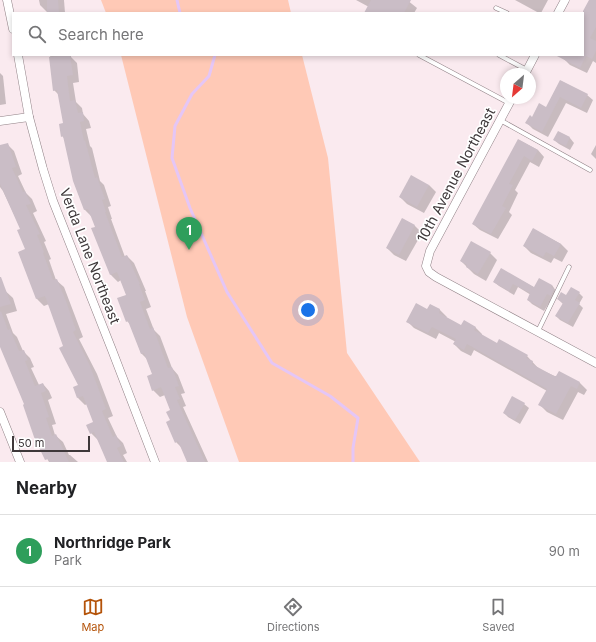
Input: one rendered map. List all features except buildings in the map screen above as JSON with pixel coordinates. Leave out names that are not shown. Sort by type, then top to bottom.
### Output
[{"type":"street","points":[[7,0],[12,24]]},
{"type":"street","points":[[559,12],[565,0]]},
{"type":"street","name":"Verda Lane Northeast","points":[[18,56],[30,117],[43,169],[53,200],[155,462]]},
{"type":"street","points":[[528,68],[534,56]]},
{"type":"street","name":"10th Avenue Northeast","points":[[509,104],[430,251],[426,266],[429,272],[436,277],[538,332]]},
{"type":"street","points":[[0,121],[30,117]]},
{"type":"street","points":[[538,332],[596,363]]},
{"type":"street","points":[[0,412],[20,462]]},
{"type":"lane","points":[[496,8],[505,12]]},
{"type":"lane","points":[[421,56],[500,96]]},
{"type":"lane","points":[[501,56],[520,68]]},
{"type":"lane","points":[[500,120],[590,170]]},
{"type":"lane","points":[[538,332],[569,267]]},
{"type":"shaded area","points":[[101,0],[288,0],[291,12],[106,12]]},
{"type":"shaded area","points":[[121,56],[302,56],[328,158],[347,353],[420,462],[239,462],[187,317]]},
{"type":"waterway","points":[[177,0],[180,12]]},
{"type":"waterway","points":[[215,56],[209,76],[192,94],[175,126],[172,158],[190,208],[227,292],[272,363],[330,396],[358,418],[353,448],[353,462]]},
{"type":"place","name":"Northridge Park","points":[[189,250]]}]
